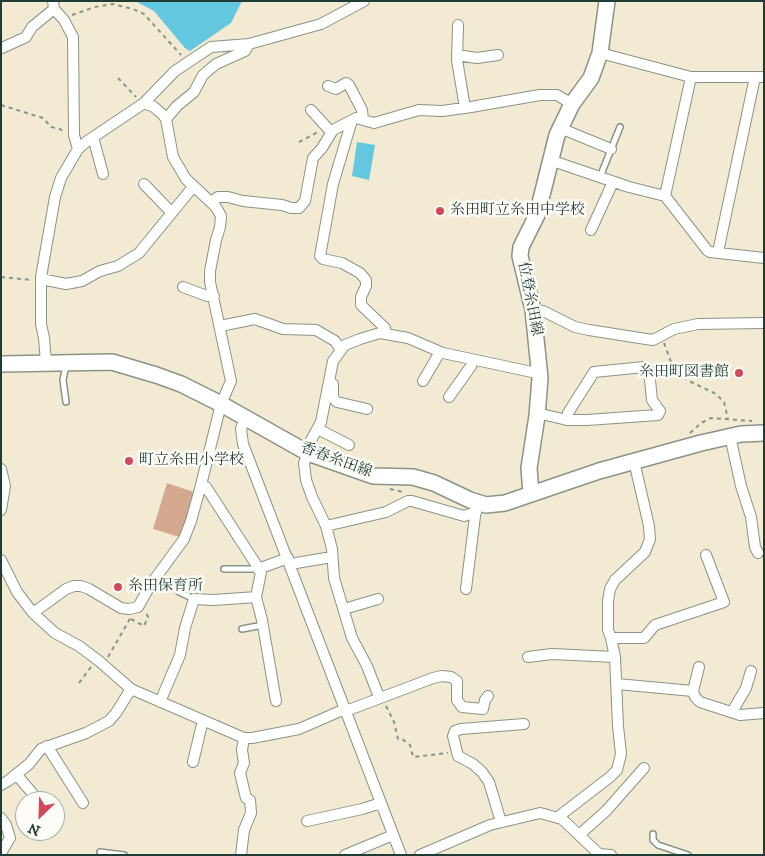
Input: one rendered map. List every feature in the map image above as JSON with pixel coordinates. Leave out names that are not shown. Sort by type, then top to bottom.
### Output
[{"type":"main road","name":"位登糸田線","points":[[531,494],[529,468],[540,375],[533,310],[520,256],[521,247],[537,215],[560,128],[572,104],[591,78],[600,53],[607,1]]},
{"type":"main road","name":"香春糸田線","points":[[1,364],[112,362],[156,374],[221,404],[307,452],[373,476],[413,477],[434,483],[476,507],[505,504],[634,461],[741,434],[761,427]]},
{"type":"street","points":[[46,363],[41,324],[41,280],[55,196],[61,178],[78,147],[144,104],[175,71],[211,48],[248,44],[321,24],[364,1]]},
{"type":"street","points":[[2,48],[26,37],[32,27],[54,5],[73,37],[74,135],[78,147]]},
{"type":"street","points":[[458,25],[457,55],[465,108]]},
{"type":"street","points":[[166,119],[177,106],[194,92],[203,75],[216,64],[245,51],[248,44]]},
{"type":"street","points":[[600,53],[690,77],[759,77],[718,252]]},
{"type":"street","points":[[457,55],[478,58],[498,55]]},
{"type":"street","points":[[191,61],[203,75]]},
{"type":"street","points":[[665,196],[690,77]]},
{"type":"street","points":[[328,86],[336,89],[346,83],[349,85],[362,110],[333,184],[320,256],[323,259],[342,263],[360,272],[366,280],[366,286],[361,297],[361,305],[385,328],[386,334]]},
{"type":"street","points":[[211,202],[218,197],[228,197],[243,201],[299,208],[305,201],[313,158],[322,148],[329,130],[358,120],[374,123],[419,110],[442,111],[540,95],[557,95],[572,104]]},
{"type":"street","points":[[33,613],[66,589],[74,586],[89,589],[121,608],[136,607],[184,539],[201,485],[221,404],[231,381],[210,282],[210,271],[221,216],[216,207],[186,179],[173,157],[166,119],[154,107],[144,104]]},
{"type":"street","points":[[311,110],[329,130]]},
{"type":"street","points":[[560,128],[611,149]]},
{"type":"street","points":[[93,137],[104,174]]},
{"type":"street","points":[[550,160],[613,182],[665,196],[707,250],[764,258]]},
{"type":"street","points":[[591,230],[613,182]]},
{"type":"street","points":[[144,184],[172,213]]},
{"type":"street","points":[[41,280],[66,284],[82,281],[100,271],[118,266],[139,253],[193,187]]},
{"type":"street","points":[[183,287],[207,296],[214,296]]},
{"type":"street","points":[[533,310],[543,311],[575,327],[653,340],[674,329],[698,324],[764,323]]},
{"type":"street","points":[[220,326],[255,319],[282,329],[316,330],[335,341],[341,350]]},
{"type":"street","points":[[379,697],[367,666],[352,638],[334,578],[332,549],[326,526],[306,480],[304,463],[324,413],[333,361],[345,346],[380,333],[408,338],[440,352],[540,375]]},
{"type":"street","points":[[424,381],[440,352]]},
{"type":"street","points":[[449,397],[471,366],[473,360]]},
{"type":"street","points":[[537,413],[568,420],[658,415],[660,411],[652,400],[648,370],[644,367],[594,372],[568,413],[568,420]]},
{"type":"street","points":[[328,382],[334,384],[333,398],[337,402],[366,409]]},
{"type":"street","points":[[245,418],[241,429],[243,444],[401,855]]},
{"type":"street","points":[[318,428],[349,445]]},
{"type":"street","points":[[730,436],[741,486],[751,517],[755,547],[758,553]]},
{"type":"street","points":[[558,817],[610,778],[617,770],[621,754],[615,657],[608,630],[608,601],[610,589],[615,580],[646,552],[650,539],[649,526],[634,461]]},
{"type":"street","points":[[1,469],[4,486],[1,510]]},
{"type":"street","points":[[201,485],[206,487],[261,572],[256,597],[263,625],[276,701]]},
{"type":"street","points":[[326,526],[386,512],[408,501],[464,516],[476,507]]},
{"type":"street","points":[[466,588],[476,507]]},
{"type":"street","points":[[611,638],[644,638],[655,625],[724,602],[706,555]]},
{"type":"street","points":[[258,568],[289,561],[332,557]]},
{"type":"street","points":[[1,560],[17,592],[33,613],[55,632],[79,646],[100,662],[131,689],[244,738],[299,729],[379,697],[442,676],[451,677],[457,681],[457,700],[462,707],[483,709],[488,696]]},
{"type":"street","points":[[160,702],[180,656],[185,628],[194,599],[221,600],[256,597]]},
{"type":"street","points":[[344,609],[378,599]]},
{"type":"street","points":[[528,657],[552,654],[615,657]]},
{"type":"street","points":[[699,667],[694,691],[695,697],[700,702],[740,715],[764,714]]},
{"type":"street","points":[[732,712],[746,688],[751,671]]},
{"type":"street","points":[[617,684],[694,691]]},
{"type":"street","points":[[1,784],[29,764],[41,749],[86,733],[109,720],[116,713],[131,689]]},
{"type":"street","points":[[193,762],[203,720]]},
{"type":"street","points":[[501,822],[489,782],[473,764],[458,756],[453,736],[456,731],[462,729],[524,724]]},
{"type":"street","points":[[241,855],[244,830],[251,813],[250,800],[246,798],[240,772],[244,763],[242,750],[244,738]]},
{"type":"street","points":[[48,746],[83,803]]},
{"type":"street","points":[[579,835],[606,811],[644,768]]},
{"type":"street","points":[[16,774],[30,791]]},
{"type":"street","points":[[307,821],[381,803]]},
{"type":"street","points":[[420,855],[490,825],[540,813],[558,817],[599,854],[611,855]]},
{"type":"street","points":[[1,818],[6,825],[10,838],[1,853]]},
{"type":"street","points":[[344,855],[393,835]]},
{"type":"lane","points":[[600,177],[620,127]]},
{"type":"lane","points":[[66,362],[63,380],[66,402]]},
{"type":"lane","points":[[224,569],[258,568]]},
{"type":"lane","points":[[179,592],[194,599]]},
{"type":"lane","points":[[242,629],[263,625]]},
{"type":"lane","points":[[653,834],[654,840],[658,845],[688,855]]},
{"type":"lane","points":[[100,852],[124,855]]},
{"type":"path","points":[[64,20],[76,12],[112,4],[133,8],[144,14],[191,61]]},
{"type":"path","points":[[118,78],[144,104]]},
{"type":"path","points":[[1,105],[42,118],[51,127],[60,129],[65,133],[69,144],[78,147]]},
{"type":"path","points":[[299,142],[329,130]]},
{"type":"path","points":[[1,277],[41,280]]},
{"type":"path","points":[[662,336],[671,362],[678,372],[687,380],[716,394],[724,402],[728,419]]},
{"type":"path","points":[[689,434],[701,423],[711,418],[728,419],[761,427]]},
{"type":"path","points":[[79,683],[100,662],[130,619],[136,607],[146,612],[148,617],[144,626],[130,619]]},
{"type":"path","points":[[379,697],[383,700],[394,722],[398,739],[402,739],[410,745],[413,757],[442,753],[458,756]]},
{"type":"water","points":[[135,1],[242,1],[231,23],[190,51],[185,48],[154,11]]},
{"type":"water","points":[[357,142],[375,145],[369,180],[352,176]]},
{"type":"building","points":[[167,483],[197,493],[183,538],[153,529]]},
{"type":"place","name":"糸田町立糸田中学校","points":[[440,211]]},
{"type":"place","name":"糸田町図書館","points":[[739,373]]},
{"type":"place","name":"町立糸田小学校","points":[[129,461]]},
{"type":"place","name":"糸田保育所","points":[[118,587]]}]
